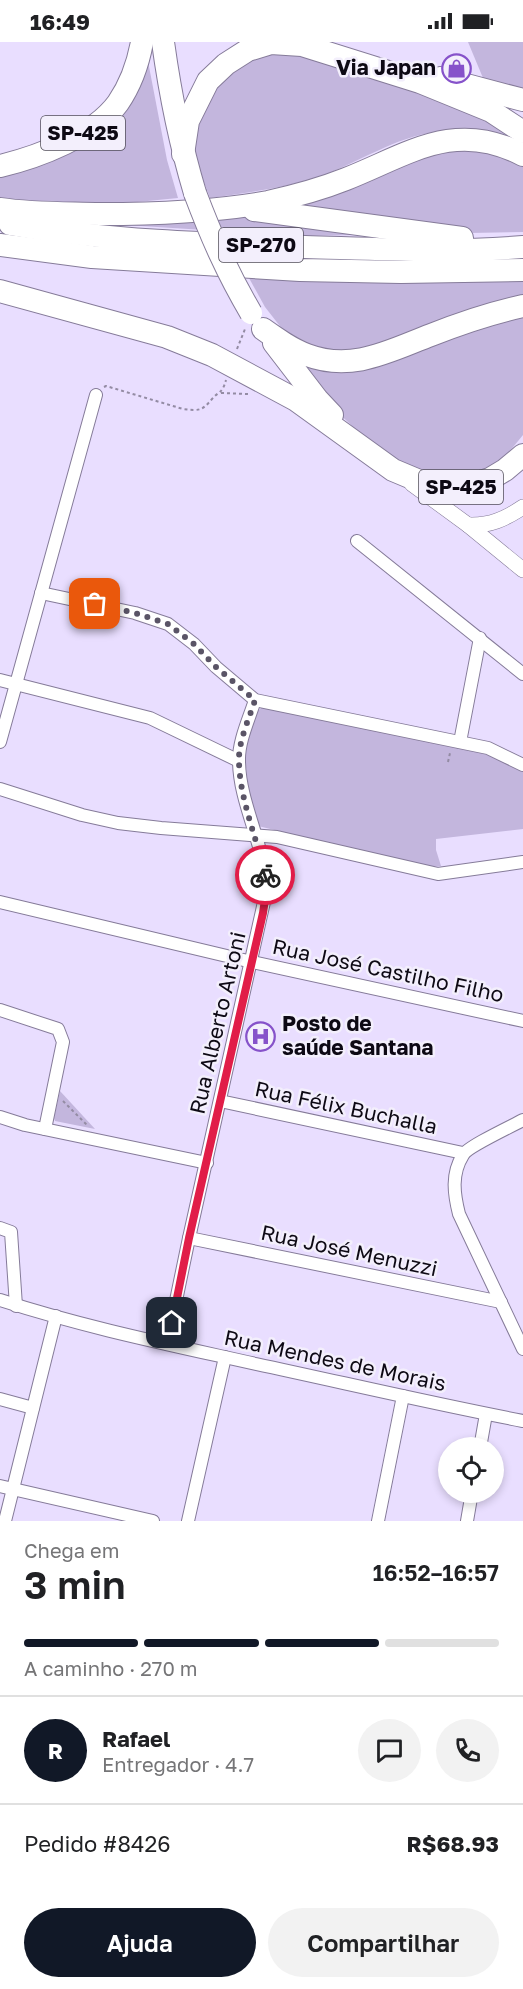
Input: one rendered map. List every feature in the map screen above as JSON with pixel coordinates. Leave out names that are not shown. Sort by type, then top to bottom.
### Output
[{"type":"highway","name":"SP-425","points":[[0,166],[28,159],[59,147],[102,119],[117,105],[127,88],[138,63],[142,42]]},
{"type":"highway","name":"SP-425","points":[[163,42],[183,154],[213,241],[230,278],[257,321],[317,399],[359,445],[393,470],[424,483],[447,488],[468,486],[505,471],[523,455]]},
{"type":"highway","points":[[183,154],[188,121],[208,81],[226,64],[248,50],[271,43],[296,44],[420,82],[491,111],[523,132]]},
{"type":"highway","points":[[359,62],[451,81],[523,100]]},
{"type":"highway","points":[[0,209],[35,213],[126,214],[192,211],[267,202],[313,192],[430,143],[460,139],[487,142],[523,155]]},
{"type":"highway","points":[[233,206],[523,246]]},
{"type":"highway","name":"SP-270","points":[[0,222],[95,236],[194,242],[400,250],[490,250],[523,246]]},
{"type":"highway","name":"SP-270","points":[[0,245],[92,257],[300,270],[401,272],[523,270]]},
{"type":"highway","points":[[0,291],[167,337],[212,355],[296,400],[359,445]]},
{"type":"highway","points":[[257,321],[293,349],[308,356],[340,362],[366,360],[495,312],[523,306]]},
{"type":"street","points":[[0,742],[96,395]]},
{"type":"street","points":[[393,470],[468,525],[523,570]]},
{"type":"street","points":[[468,525],[485,526],[523,507]]},
{"type":"street","points":[[357,541],[523,674]]},
{"type":"street","points":[[41,593],[135,613],[168,624],[194,644],[216,667],[255,700],[488,748],[523,765]]},
{"type":"street","points":[[459,742],[480,638]]},
{"type":"street","points":[[0,680],[150,718],[239,761]]},
{"type":"street","name":"Rua Alberto Artoni","points":[[167,1344],[266,893],[266,879],[246,808],[239,761],[244,733],[255,700]]},
{"type":"street","points":[[0,789],[82,815],[118,823],[277,837],[438,874],[523,862]]},
{"type":"street","name":"Rua José Castilho Filho","points":[[0,902],[252,962],[523,1021]]},
{"type":"street","points":[[0,1010],[58,1029],[63,1042],[45,1130]]},
{"type":"street","name":"Rua Félix Buchalla","points":[[220,1101],[463,1153]]},
{"type":"street","points":[[0,1117],[45,1130],[207,1163]]},
{"type":"street","points":[[523,1120],[463,1153],[454,1176],[454,1194],[459,1214],[523,1349]]},
{"type":"street","points":[[0,1228],[11,1232],[16,1306]]},
{"type":"street","name":"Rua José Menuzzi","points":[[189,1238],[501,1302]]},
{"type":"street","name":"Rua Mendes de Morais","points":[[0,1300],[167,1344],[523,1421]]},
{"type":"street","points":[[6,1521],[56,1316]]},
{"type":"street","points":[[188,1521],[225,1357]]},
{"type":"street","points":[[378,1521],[403,1396]]},
{"type":"street","points":[[0,1399],[33,1408]]},
{"type":"street","points":[[482,1437],[486,1414]]},
{"type":"street","points":[[0,1486],[153,1521]]},
{"type":"street","points":[[467,1521],[470,1503]]},
{"type":"path","points":[[96,395],[99,389],[106,386],[183,409],[195,410],[208,406],[213,398],[221,393],[231,365],[257,321]]},
{"type":"path","points":[[53,1091],[103,1142]]},
{"type":"shaded area","points":[[468,42],[523,42],[523,89],[483,78]]},
{"type":"shaded area","points":[[146,51],[167,160],[178,198],[76,205],[0,200],[0,171],[86,139]]},
{"type":"shaded area","points":[[287,52],[357,69],[476,115],[523,143],[459,132],[437,132],[407,139],[305,181],[210,198],[193,145],[199,105],[246,57]]},
{"type":"shaded area","points":[[476,148],[523,165],[523,232],[301,236],[125,225],[125,222],[221,215],[413,155]]},
{"type":"shaded area","points":[[523,274],[523,297],[369,351],[320,352],[283,330],[265,307],[249,278]]},
{"type":"shaded area","points":[[523,314],[523,435],[505,457],[481,472],[453,479],[411,471],[368,441],[330,405],[297,364],[341,372],[361,370],[379,366],[473,328]]},
{"type":"shaded area","points":[[264,706],[500,758],[523,772],[523,829],[436,839],[436,850],[441,866],[429,867],[258,826],[252,817],[245,759],[248,732],[256,712]]},
{"type":"shaded area","points":[[60,1091],[95,1129],[55,1121]]},
{"type":"way so far","points":[[95,604],[135,613],[168,624],[194,644],[216,667],[255,700],[244,733],[239,761],[246,808],[265,875]]},
{"type":"place","name":"Via Japan","points":[[457,68]]},
{"type":"place","name":"Posto de saúde Santana","points":[[261,1036]]},
{"type":"route","points":[[172,1323],[189,1238],[263,913],[266,893],[265,875]]}]
